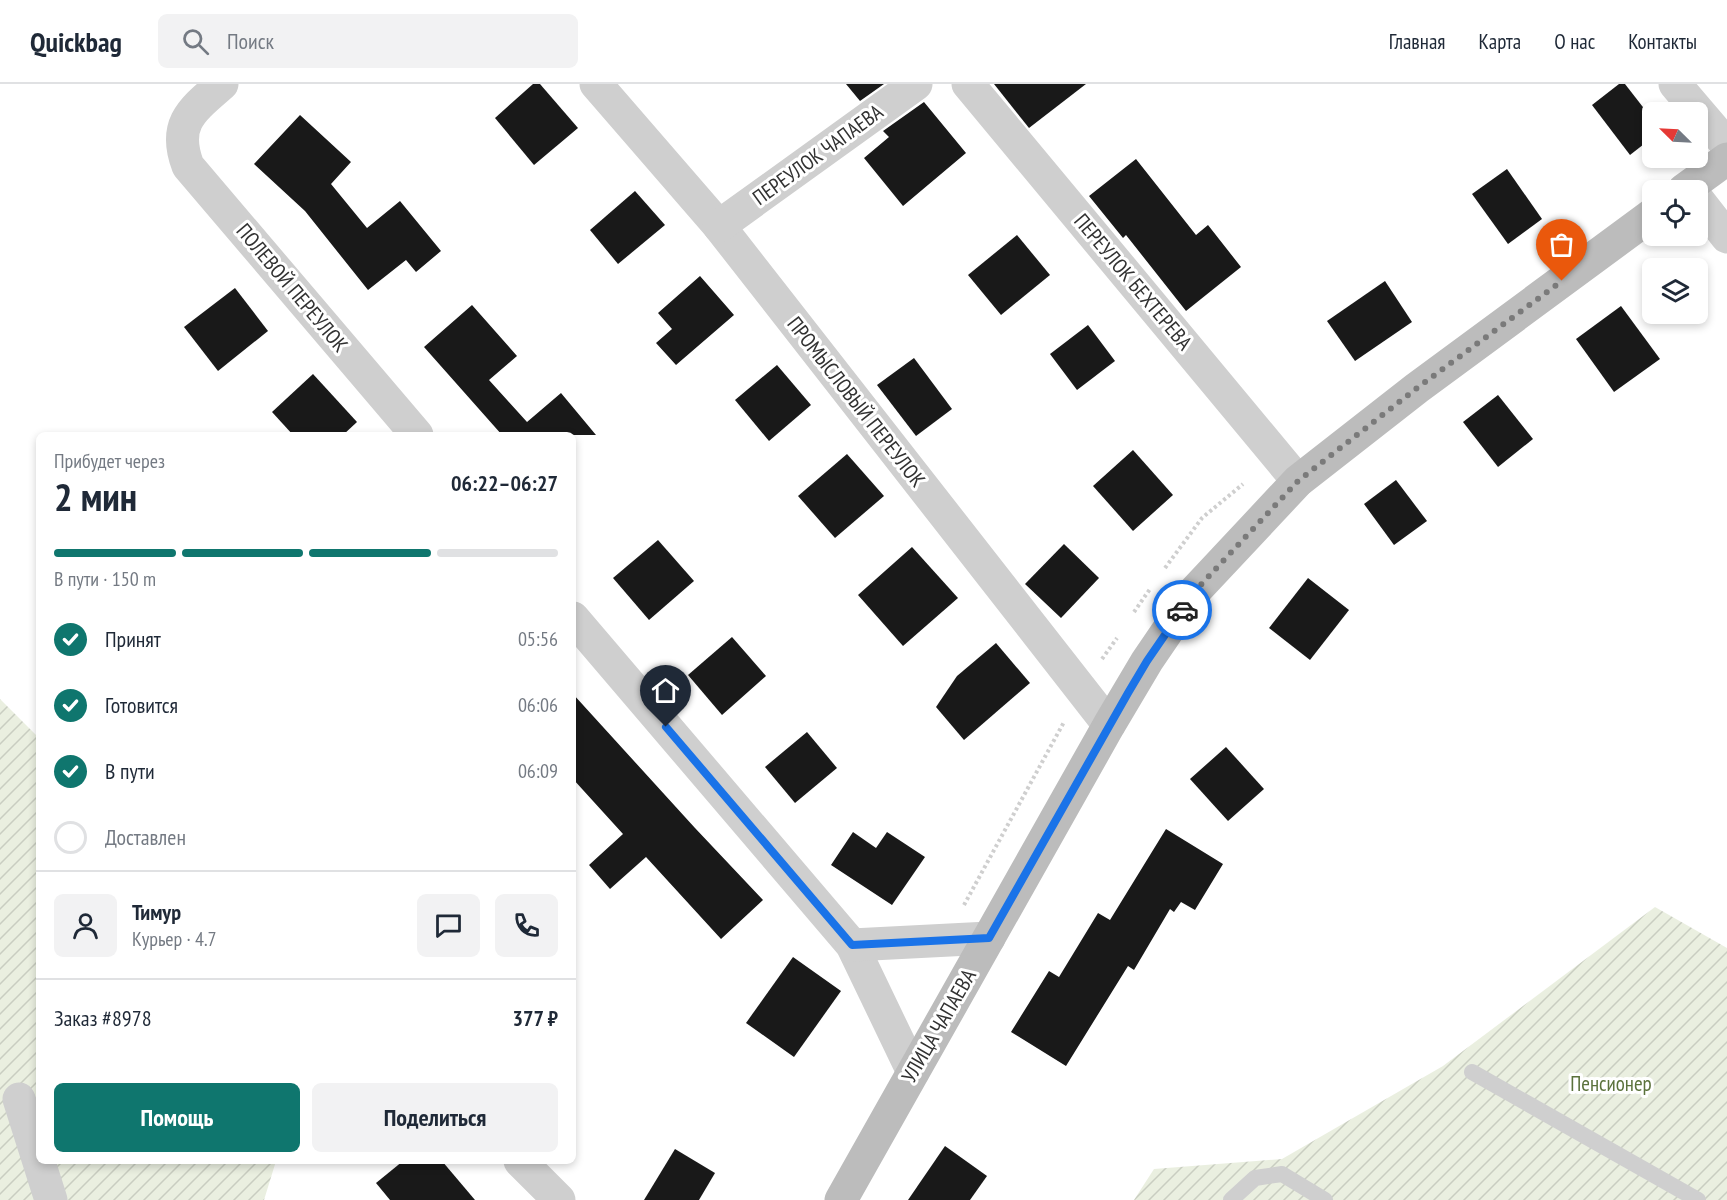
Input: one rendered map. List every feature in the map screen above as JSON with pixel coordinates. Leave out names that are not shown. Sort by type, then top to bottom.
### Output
[{"type":"street","name":"ПОЛЕВОЙ ПЕРЕУЛОК","points":[[222,84],[194,108],[184,123],[181,136],[182,151],[188,166],[414,432]]},
{"type":"street","name":"ПРОМЫСЛОВЫЙ ПЕРЕУЛОК","points":[[596,84],[719,226],[1109,725]]},
{"type":"street","name":"ПЕРЕУЛОК ЧАПАЕВА","points":[[719,226],[916,84]]},
{"type":"street","name":"ПЕРЕУЛОК БЕХТЕРЕВА","points":[[968,84],[1298,481]]},
{"type":"street","points":[[1675,84],[1727,145]]},
{"type":"street","points":[[1703,180],[1727,159]]},
{"type":"street","points":[[1708,214],[1727,237]]},
{"type":"street","name":"УЛИЦА ЧАПАЕВА","points":[[841,1200],[1109,725],[1147,661],[1194,592],[1298,481],[1417,388],[1642,222]]},
{"type":"street","points":[[576,622],[852,945],[913,1072]]},
{"type":"street","points":[[852,945],[989,938]]},
{"type":"street","points":[[19,1099],[36,1153]]},
{"type":"street","points":[[40,1164],[51,1200]]},
{"type":"street","points":[[523,1164],[559,1200]]},
{"type":"lane","points":[[1472,1072],[1698,1200]]},
{"type":"lane","points":[[1231,1200],[1255,1178],[1282,1174],[1325,1200]]},
{"type":"green space","points":[[0,699],[36,735],[36,1164],[275,1164],[264,1200],[0,1200]]},
{"type":"green space","name":"Пенсионер","points":[[1655,907],[1727,948],[1727,1200],[1134,1200],[1154,1169],[1282,1159],[1443,1066]]},
{"type":"building","points":[[533,84],[540,84],[578,128],[534,165],[495,118]]},
{"type":"building","points":[[846,84],[884,84],[860,101]]},
{"type":"building","points":[[994,84],[1086,84],[1029,128]]},
{"type":"building","points":[[1619,84],[1625,84],[1642,106],[1642,146],[1630,155],[1592,105]]},
{"type":"building","points":[[924,102],[966,153],[903,206],[864,158],[889,137],[883,131]]},
{"type":"building","points":[[300,115],[351,162],[331,184],[367,228],[400,201],[441,251],[416,272],[406,260],[368,290],[305,211],[254,164]]},
{"type":"building","points":[[1136,159],[1196,235],[1208,225],[1241,267],[1186,311],[1126,235],[1123,238],[1089,196]]},
{"type":"building","points":[[1507,169],[1542,219],[1508,244],[1472,194]]},
{"type":"building","points":[[635,191],[665,225],[618,264],[590,230]]},
{"type":"building","points":[[1017,235],[1050,275],[1001,315],[968,275]]},
{"type":"building","points":[[700,276],[734,315],[676,365],[656,343],[672,329],[658,313]]},
{"type":"building","points":[[1385,281],[1412,322],[1355,361],[1327,321]]},
{"type":"building","points":[[235,288],[268,331],[218,371],[184,327]]},
{"type":"building","points":[[472,305],[517,356],[489,380],[527,422],[561,393],[596,435],[576,435],[576,432],[499,432],[424,347]]},
{"type":"building","points":[[1621,306],[1660,359],[1614,392],[1576,339]]},
{"type":"building","points":[[1088,325],[1115,361],[1077,390],[1050,354]]},
{"type":"building","points":[[914,358],[952,409],[916,436],[877,385]]},
{"type":"building","points":[[777,365],[811,405],[769,441],[735,400]]},
{"type":"building","points":[[313,374],[357,422],[346,432],[290,432],[272,412]]},
{"type":"building","points":[[1498,395],[1533,439],[1498,467],[1463,422]]},
{"type":"building","points":[[1133,450],[1173,495],[1133,531],[1093,486]]},
{"type":"building","points":[[847,454],[884,496],[835,538],[798,496]]},
{"type":"building","points":[[1396,480],[1427,521],[1394,545],[1364,504]]},
{"type":"building","points":[[658,540],[694,581],[649,620],[613,578]]},
{"type":"building","points":[[1064,544],[1099,578],[1061,618],[1025,584]]},
{"type":"building","points":[[912,547],[958,598],[903,646],[858,595]]},
{"type":"building","points":[[1308,578],[1349,610],[1310,660],[1269,628]]},
{"type":"building","points":[[732,637],[766,676],[722,715],[688,675]]},
{"type":"building","points":[[996,643],[1030,683],[964,740],[936,707],[957,676]]},
{"type":"building","points":[[576,697],[763,900],[721,939],[646,857],[610,889],[589,865],[623,834],[576,782]]},
{"type":"building","points":[[807,732],[837,768],[795,803],[765,767]]},
{"type":"building","points":[[1226,747],[1264,789],[1228,821],[1190,779]]},
{"type":"building","points":[[1166,829],[1223,864],[1195,910],[1181,902],[1174,912],[1170,909],[1134,970],[1128,966],[1066,1066],[1011,1032],[1049,971],[1059,977],[1098,913],[1110,920]]},
{"type":"building","points":[[853,832],[876,848],[887,832],[925,857],[892,905],[831,865]]},
{"type":"building","points":[[793,957],[841,991],[794,1057],[746,1023]]},
{"type":"building","points":[[945,1146],[987,1176],[970,1200],[908,1200]]},
{"type":"building","points":[[675,1149],[715,1173],[699,1200],[644,1200]]},
{"type":"building","points":[[399,1164],[445,1164],[475,1200],[390,1200],[376,1183]]},
{"type":"way so far","points":[[1182,610],[1194,592],[1298,481],[1417,388],[1562,281]]},
{"type":"route","points":[[666,727],[852,945],[989,938],[1128,693],[1182,610]]}]
